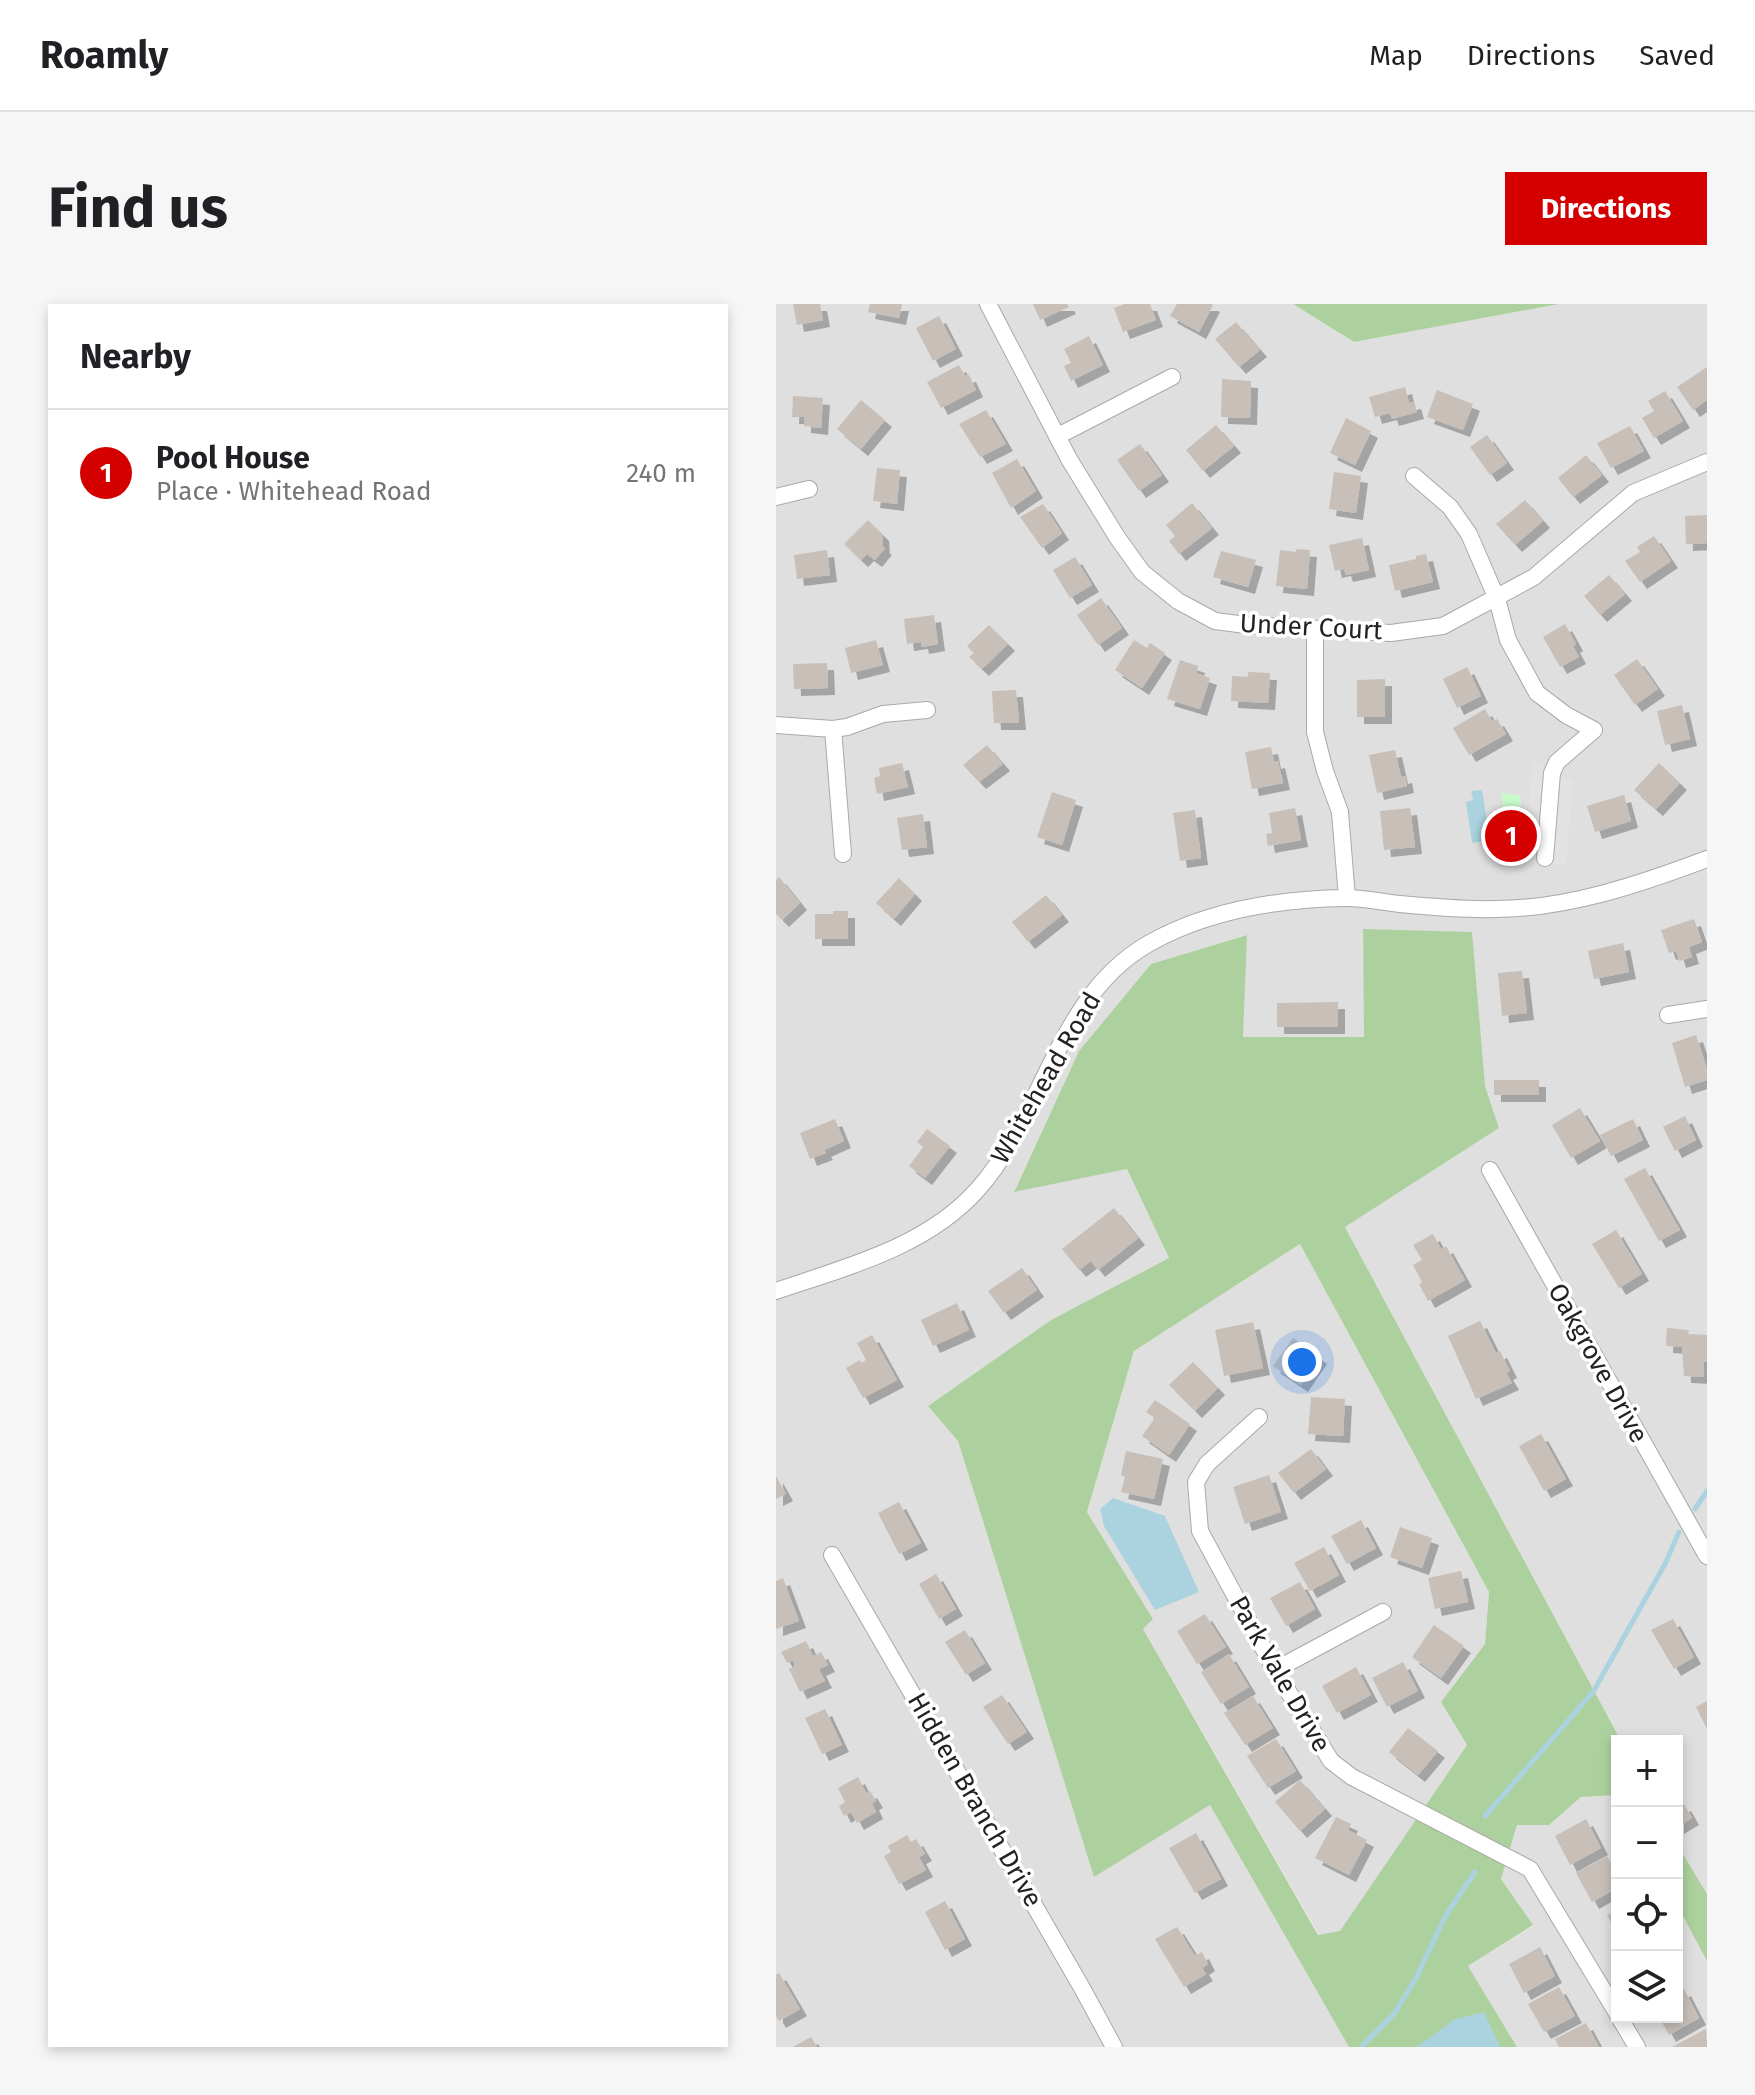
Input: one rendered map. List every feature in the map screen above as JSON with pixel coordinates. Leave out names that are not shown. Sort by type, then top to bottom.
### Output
[{"type":"street","name":"Under Court","points":[[988,304],[1058,436],[1117,537],[1142,572],[1178,601],[1215,621],[1391,633],[1443,626],[1534,577],[1633,493],[1707,462]]},
{"type":"street","points":[[1058,436],[1172,377]]},
{"type":"street","points":[[1414,476],[1450,507],[1469,534],[1497,599],[1508,640],[1537,693],[1566,715],[1594,730],[1557,762],[1552,773],[1545,858]]},
{"type":"street","points":[[776,497],[809,489]]},
{"type":"street","points":[[1315,629],[1315,732],[1340,812],[1347,898]]},
{"type":"street","points":[[776,725],[833,729],[883,714],[927,710]]},
{"type":"street","points":[[833,729],[843,854]]},
{"type":"street","name":"Whitehead Road","points":[[776,1291],[908,1243],[943,1222],[977,1190],[1002,1158],[1090,995],[1123,962],[1147,944],[1206,918],[1268,905],[1347,898],[1427,907],[1498,909],[1544,905],[1588,896],[1707,859]]},
{"type":"street","points":[[1668,1015],[1707,1009]]},
{"type":"street","name":"Oakgrove Drive","points":[[1490,1170],[1707,1556]]},
{"type":"street","name":"Park Vale Drive","points":[[1259,1417],[1207,1464],[1196,1482],[1200,1531],[1275,1670],[1331,1761],[1352,1777],[1530,1869],[1611,2003]]},
{"type":"street","name":"Hidden Branch Drive","points":[[832,1555],[993,1831],[1114,2047]]},
{"type":"street","points":[[1275,1670],[1383,1612]]},
{"type":"street","name":"Park Vale Drive","points":[[1623,2023],[1637,2047]]},
{"type":"shaded area","points":[[776,304],[1293,304],[1354,342],[1559,304],[1707,304],[1707,1894],[1683,1854],[1683,1735],[1618,1735],[1345,1227],[1499,1128],[1485,1086],[1363,929],[1365,1037],[1243,1037],[1246,935],[1151,964],[1079,1051],[1014,1191],[1127,1169],[1169,1258],[1051,1320],[928,1406],[958,1441],[1094,1876],[1210,1805],[1349,2047],[776,2047]]},
{"type":"shaded area","points":[[1532,763],[1544,765],[1544,778],[1573,780],[1566,865],[1524,862]]},
{"type":"shaded area","points":[[1300,1244],[1489,1592],[1485,1644],[1441,1702],[1467,1745],[1340,1932],[1319,1935],[1143,1629],[1153,1619],[1087,1512],[1134,1351]]},
{"type":"shaded area","points":[[1611,1795],[1611,2023],[1683,2023],[1683,1916],[1707,1961],[1707,2047],[1517,2047],[1468,1966],[1533,1926],[1501,1879],[1517,1825],[1549,1825],[1581,1797]]},
{"type":"green space","points":[[1293,304],[1559,304],[1354,342]]},
{"type":"green space","points":[[1501,793],[1521,798],[1520,822],[1505,821]]},
{"type":"green space","points":[[1363,929],[1472,932],[1485,1086],[1499,1128],[1345,1227],[1618,1735],[1611,1735],[1611,1795],[1581,1797],[1549,1825],[1517,1825],[1501,1879],[1533,1925],[1468,1966],[1517,2047],[1349,2047],[1210,1805],[1094,1877],[958,1441],[928,1406],[1051,1320],[1169,1258],[1127,1169],[1014,1192],[1079,1051],[1151,964],[1247,935],[1243,1037],[1364,1037]],"holes":[[[1300,1244],[1489,1592],[1485,1644],[1441,1702],[1467,1745],[1340,1931],[1318,1935],[1143,1629],[1153,1619],[1087,1512],[1134,1351]]]},
{"type":"green space","points":[[1683,1854],[1707,1894],[1707,1961],[1683,1916]]},
{"type":"water","points":[[1482,790],[1490,840],[1472,843],[1466,802],[1473,800],[1471,791]]},
{"type":"water","points":[[1113,1498],[1165,1516],[1199,1592],[1155,1610],[1104,1526],[1100,1509]]},
{"type":"water","points":[[1484,2012],[1500,2047],[1417,2047],[1455,2019]]},
{"type":"building","points":[[793,304],[820,304],[823,320],[797,325]]},
{"type":"building","points":[[870,304],[902,304],[899,318],[868,312]]},
{"type":"building","points":[[1033,304],[1067,304],[1069,307],[1040,320]]},
{"type":"building","points":[[1125,304],[1150,304],[1156,320],[1123,332],[1114,308]]},
{"type":"building","points":[[1177,304],[1213,305],[1199,332],[1170,316]]},
{"type":"building","points":[[939,316],[956,349],[933,361],[916,328]]},
{"type":"building","points":[[1236,322],[1260,350],[1239,367],[1215,339]]},
{"type":"building","points":[[1089,336],[1103,365],[1071,381],[1064,366],[1071,363],[1064,349]]},
{"type":"building","points":[[959,365],[965,376],[969,375],[976,390],[941,408],[927,382]]},
{"type":"building","points":[[1707,367],[1707,400],[1693,410],[1677,387]]},
{"type":"building","points":[[1222,379],[1251,381],[1250,418],[1221,417]]},
{"type":"building","points":[[1405,387],[1409,403],[1414,402],[1417,412],[1392,419],[1390,413],[1375,417],[1369,397]]},
{"type":"building","points":[[1437,390],[1473,404],[1463,430],[1427,417]]},
{"type":"building","points":[[1665,391],[1683,421],[1654,438],[1642,418],[1654,411],[1648,401]]},
{"type":"building","points":[[793,396],[823,398],[821,428],[804,426],[804,417],[792,417]]},
{"type":"building","points":[[861,400],[885,420],[861,449],[837,429]]},
{"type":"building","points":[[986,410],[1006,444],[980,457],[959,424]]},
{"type":"building","points":[[1346,418],[1371,431],[1355,465],[1330,453]]},
{"type":"building","points":[[1216,425],[1234,446],[1203,471],[1186,450]]},
{"type":"building","points":[[1630,426],[1644,451],[1611,468],[1597,443]]},
{"type":"building","points":[[1487,435],[1507,463],[1490,475],[1470,447]]},
{"type":"building","points":[[1140,444],[1162,475],[1139,491],[1117,460]]},
{"type":"building","points":[[1586,455],[1602,475],[1573,497],[1558,478]]},
{"type":"building","points":[[1017,459],[1036,491],[1011,508],[992,473]]},
{"type":"building","points":[[877,468],[900,470],[897,504],[873,501]]},
{"type":"building","points":[[1334,472],[1361,476],[1356,513],[1329,509]]},
{"type":"building","points":[[1525,500],[1543,521],[1515,545],[1496,524]]},
{"type":"building","points":[[1192,503],[1212,528],[1179,554],[1169,541],[1175,536],[1166,525]]},
{"type":"building","points":[[1043,504],[1062,533],[1042,548],[1020,517]]},
{"type":"building","points":[[1707,515],[1707,543],[1686,544],[1685,516]]},
{"type":"building","points":[[868,520],[882,534],[885,548],[875,560],[867,554],[861,560],[844,544]]},
{"type":"building","points":[[1654,536],[1671,561],[1640,582],[1625,561],[1640,552],[1637,547]]},
{"type":"building","points":[[1362,538],[1369,570],[1346,575],[1344,569],[1335,571],[1329,545]]},
{"type":"building","points":[[1296,549],[1310,550],[1307,589],[1276,586],[1280,550],[1296,552]]},
{"type":"building","points":[[827,550],[830,575],[797,579],[794,555]]},
{"type":"building","points":[[1221,551],[1256,560],[1248,587],[1213,577]]},
{"type":"building","points":[[1426,554],[1433,582],[1395,591],[1389,565]]},
{"type":"building","points":[[1075,557],[1092,585],[1070,598],[1053,570]]},
{"type":"building","points":[[1609,575],[1625,594],[1600,615],[1584,596]]},
{"type":"building","points":[[1101,598],[1122,628],[1098,645],[1077,615]]},
{"type":"building","points":[[934,615],[938,644],[922,647],[921,642],[907,644],[904,619]]},
{"type":"building","points":[[1565,624],[1579,657],[1560,667],[1543,637]]},
{"type":"building","points":[[989,625],[1008,644],[982,669],[969,657],[974,653],[967,646]]},
{"type":"building","points":[[876,640],[883,665],[851,673],[845,648]]},
{"type":"building","points":[[1134,640],[1147,648],[1150,643],[1165,653],[1142,688],[1115,670]]},
{"type":"building","points":[[1637,659],[1658,689],[1635,705],[1614,675]]},
{"type":"building","points":[[1180,660],[1198,666],[1196,673],[1210,678],[1200,709],[1167,699]]},
{"type":"building","points":[[827,663],[828,688],[794,689],[793,664]]},
{"type":"building","points":[[1467,667],[1481,696],[1457,708],[1443,679]]},
{"type":"building","points":[[1248,672],[1270,673],[1268,703],[1231,701],[1232,676],[1248,677]]},
{"type":"building","points":[[1385,679],[1385,717],[1357,717],[1357,680]]},
{"type":"building","points":[[1016,690],[1019,723],[994,723],[992,691]]},
{"type":"building","points":[[1682,705],[1690,739],[1665,745],[1657,711]]},
{"type":"building","points":[[1485,709],[1492,721],[1497,719],[1506,734],[1469,755],[1453,728]]},
{"type":"building","points":[[987,745],[1003,764],[979,782],[963,765]]},
{"type":"building","points":[[1271,747],[1283,783],[1252,789],[1245,752]]},
{"type":"building","points":[[1395,750],[1401,777],[1405,776],[1407,786],[1377,793],[1369,755]]},
{"type":"building","points":[[902,763],[908,787],[877,794],[874,778],[880,776],[879,768]]},
{"type":"building","points":[[1659,763],[1680,783],[1656,809],[1634,790]]},
{"type":"building","points":[[1052,792],[1076,800],[1062,845],[1037,837]]},
{"type":"building","points":[[1624,795],[1631,821],[1595,832],[1587,806]]},
{"type":"building","points":[[1295,808],[1301,840],[1268,846],[1266,834],[1272,833],[1269,813]]},
{"type":"building","points":[[1410,808],[1415,847],[1384,850],[1380,811]]},
{"type":"building","points":[[1195,810],[1201,858],[1180,861],[1173,813]]},
{"type":"building","points":[[923,814],[927,847],[902,850],[897,818]]},
{"type":"building","points":[[1501,823],[1524,826],[1522,849],[1499,847]]},
{"type":"building","points":[[779,877],[800,903],[782,920],[776,914],[776,880]]},
{"type":"building","points":[[899,878],[915,894],[894,919],[876,903]]},
{"type":"building","points":[[1046,895],[1062,915],[1028,942],[1012,922]]},
{"type":"building","points":[[833,911],[848,911],[848,939],[815,939],[815,914],[833,914]]},
{"type":"building","points":[[1694,919],[1702,942],[1689,947],[1692,957],[1679,961],[1676,951],[1669,953],[1661,930]]},
{"type":"building","points":[[1623,943],[1629,972],[1594,979],[1588,951]]},
{"type":"building","points":[[1522,971],[1527,1013],[1502,1016],[1498,973]]},
{"type":"building","points":[[1338,1002],[1338,1027],[1277,1027],[1277,1003]]},
{"type":"building","points":[[1696,1035],[1707,1069],[1707,1080],[1685,1087],[1672,1043]]},
{"type":"building","points":[[1494,1080],[1539,1080],[1539,1095],[1494,1095]]},
{"type":"building","points":[[1580,1108],[1600,1141],[1571,1158],[1552,1125]]},
{"type":"building","points":[[1685,1116],[1696,1140],[1675,1151],[1663,1127]]},
{"type":"building","points":[[835,1119],[844,1141],[810,1159],[800,1133]]},
{"type":"building","points":[[1633,1119],[1643,1140],[1611,1156],[1600,1135]]},
{"type":"building","points":[[927,1129],[950,1146],[925,1178],[909,1166],[923,1147],[917,1142]]},
{"type":"building","points":[[1645,1168],[1680,1230],[1659,1241],[1624,1179]]},
{"type":"building","points":[[1114,1208],[1138,1238],[1098,1270],[1091,1261],[1079,1270],[1062,1249]]},
{"type":"building","points":[[1616,1230],[1642,1274],[1619,1288],[1592,1244]]},
{"type":"building","points":[[1433,1234],[1441,1249],[1446,1246],[1465,1280],[1428,1301],[1413,1265],[1422,1260],[1413,1245]]},
{"type":"building","points":[[1022,1268],[1037,1290],[1004,1313],[988,1291]]},
{"type":"building","points":[[957,1303],[969,1330],[933,1346],[921,1320]]},
{"type":"building","points":[[1480,1321],[1496,1353],[1500,1351],[1512,1383],[1476,1399],[1448,1336]]},
{"type":"building","points":[[1253,1322],[1263,1368],[1224,1376],[1215,1330]]},
{"type":"building","points":[[1667,1328],[1707,1335],[1704,1377],[1684,1376],[1682,1347],[1666,1346]]},
{"type":"building","points":[[872,1335],[897,1380],[863,1398],[846,1368],[866,1360],[857,1343]]},
{"type":"building","points":[[1293,1338],[1320,1357],[1301,1385],[1273,1366]]},
{"type":"building","points":[[1193,1362],[1218,1388],[1195,1411],[1169,1385]]},
{"type":"building","points":[[1311,1397],[1345,1399],[1343,1436],[1308,1434]]},
{"type":"building","points":[[1155,1400],[1190,1424],[1169,1455],[1142,1436],[1155,1418],[1146,1412]]},
{"type":"building","points":[[1541,1434],[1566,1479],[1544,1491],[1519,1446]]},
{"type":"building","points":[[1311,1449],[1326,1469],[1294,1493],[1278,1473]]},
{"type":"building","points":[[1126,1451],[1163,1459],[1154,1499],[1121,1492]]},
{"type":"building","points":[[1269,1475],[1281,1512],[1245,1524],[1233,1487]]},
{"type":"building","points":[[776,1476],[786,1494],[776,1499]]},
{"type":"building","points":[[899,1502],[921,1543],[899,1554],[878,1513]]},
{"type":"building","points":[[1361,1520],[1376,1548],[1347,1564],[1331,1536]]},
{"type":"building","points":[[1400,1527],[1432,1538],[1422,1568],[1390,1557]]},
{"type":"building","points":[[1324,1547],[1339,1575],[1310,1591],[1294,1563]]},
{"type":"building","points":[[1461,1571],[1468,1602],[1435,1609],[1428,1578]]},
{"type":"building","points":[[936,1574],[956,1609],[939,1619],[919,1584]]},
{"type":"building","points":[[783,1578],[799,1621],[776,1629],[776,1581]]},
{"type":"building","points":[[1300,1582],[1315,1609],[1286,1626],[1270,1598]]},
{"type":"building","points":[[1205,1614],[1226,1647],[1197,1664],[1177,1631]]},
{"type":"building","points":[[1673,1619],[1694,1657],[1674,1669],[1651,1630]]},
{"type":"building","points":[[1434,1625],[1464,1646],[1441,1678],[1412,1657]]},
{"type":"building","points":[[965,1630],[985,1663],[966,1675],[945,1642]]},
{"type":"building","points":[[806,1641],[813,1656],[821,1652],[828,1665],[819,1669],[825,1681],[800,1692],[789,1669],[795,1666],[793,1660],[787,1663],[781,1652]]},
{"type":"building","points":[[1229,1654],[1249,1687],[1221,1704],[1201,1672]]},
{"type":"building","points":[[1403,1662],[1418,1691],[1387,1707],[1372,1678]]},
{"type":"building","points":[[1356,1667],[1371,1695],[1337,1713],[1322,1686]]},
{"type":"building","points":[[1002,1695],[1027,1732],[1008,1744],[983,1707]]},
{"type":"building","points":[[1253,1696],[1273,1728],[1245,1745],[1224,1713]]},
{"type":"building","points":[[1707,1701],[1707,1729],[1696,1707]]},
{"type":"building","points":[[825,1709],[842,1745],[822,1754],[805,1718]]},
{"type":"building","points":[[1408,1728],[1438,1751],[1418,1775],[1389,1752]]},
{"type":"building","points":[[1276,1739],[1296,1771],[1268,1788],[1247,1756]]},
{"type":"building","points":[[858,1777],[866,1793],[870,1791],[876,1801],[872,1803],[876,1812],[857,1823],[851,1812],[844,1816],[839,1806],[845,1802],[838,1788]]},
{"type":"building","points":[[1300,1780],[1325,1809],[1300,1831],[1275,1802]]},
{"type":"building","points":[[1683,1805],[1692,1818],[1683,1823],[1683,1807]]},
{"type":"building","points":[[1336,1817],[1351,1824],[1348,1830],[1367,1840],[1349,1875],[1315,1858]]},
{"type":"building","points":[[1586,1819],[1601,1848],[1570,1865],[1555,1836]]},
{"type":"building","points":[[1196,1833],[1221,1879],[1195,1893],[1169,1848]]},
{"type":"building","points":[[907,1835],[911,1842],[916,1839],[925,1854],[919,1857],[926,1870],[899,1884],[884,1856],[891,1852],[888,1846]]},
{"type":"building","points":[[1607,1856],[1611,1863],[1611,1891],[1592,1902],[1576,1873]]},
{"type":"building","points":[[945,1901],[965,1939],[945,1950],[925,1912]]},
{"type":"building","points":[[1177,1927],[1195,1956],[1202,1952],[1208,1964],[1202,1968],[1206,1974],[1184,1987],[1155,1939]]},
{"type":"building","points":[[1540,1947],[1555,1976],[1524,1993],[1509,1964]]},
{"type":"building","points":[[779,1973],[800,2009],[779,2021],[776,2016],[776,1975]]},
{"type":"building","points":[[1559,1987],[1575,2016],[1544,2032],[1528,2004]]},
{"type":"building","points":[[1683,1990],[1699,2018],[1669,2035],[1662,2023],[1683,2023]]},
{"type":"building","points":[[1586,2023],[1599,2047],[1559,2047],[1555,2039]]},
{"type":"building","points":[[1706,2029],[1707,2047],[1672,2047]]},
{"type":"building","points":[[811,2037],[817,2047],[793,2047]]},
{"type":"waterway","points":[[1695,1509],[1707,1491]]},
{"type":"waterway","points":[[1485,1816],[1593,1692],[1665,1564],[1679,1532]]},
{"type":"waterway","points":[[1361,2047],[1394,2014],[1416,1978],[1446,1915],[1475,1872]]},
{"type":"place","name":"Pool House","points":[[1511,836]]}]
